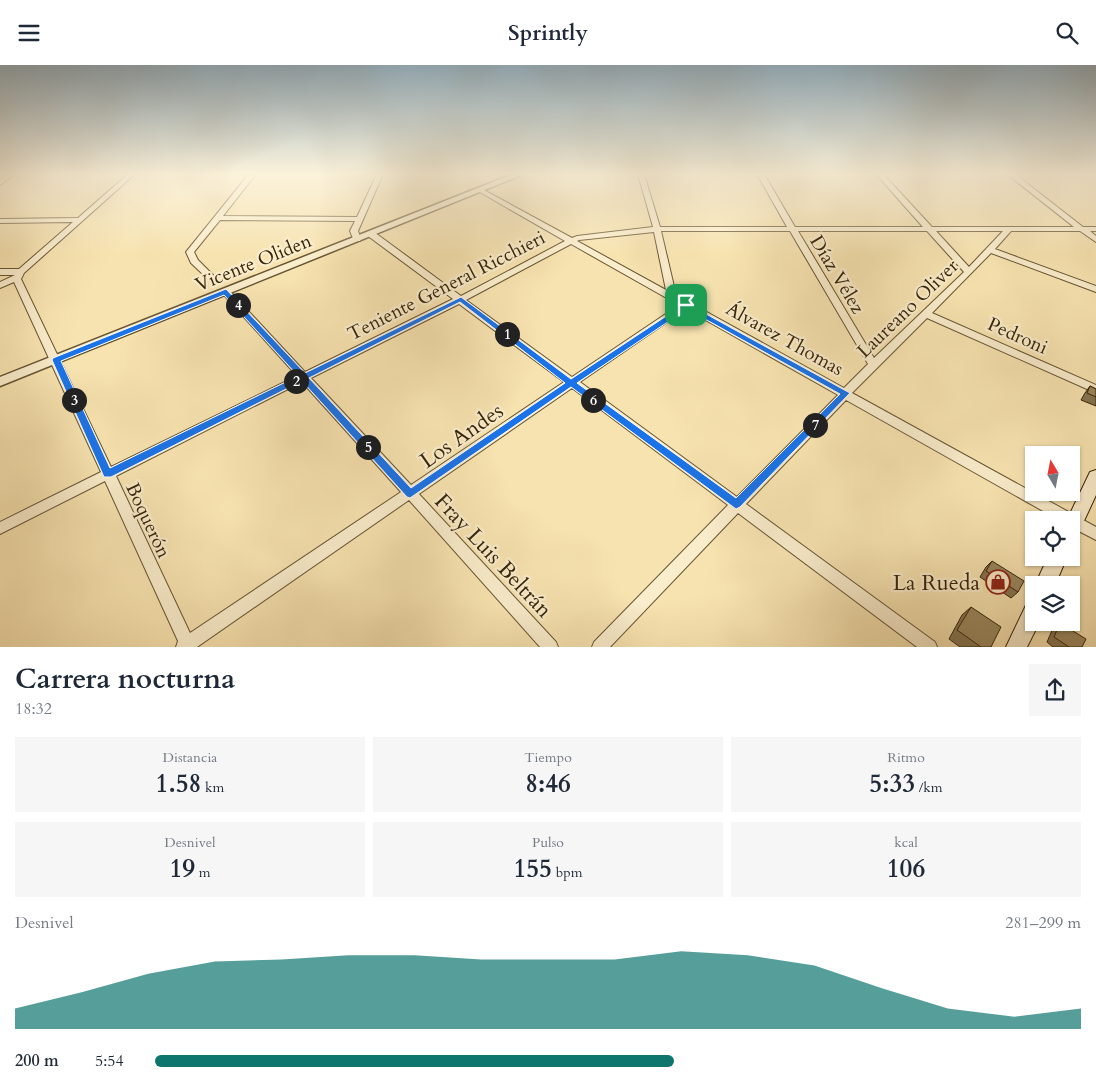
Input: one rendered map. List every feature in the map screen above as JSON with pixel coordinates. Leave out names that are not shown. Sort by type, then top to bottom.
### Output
[{"type":"main road","points":[[1078,511],[1096,477]]},
{"type":"main road","points":[[1016,647],[1025,628]]},
{"type":"street","points":[[0,285],[19,275],[100,201]]},
{"type":"street","points":[[213,279],[190,255],[191,250],[231,201]]},
{"type":"street","points":[[357,239],[354,231],[367,201]]},
{"type":"street","name":"Vicente Oliden","points":[[0,383],[454,201]]},
{"type":"street","name":"Álvarez Thomas","points":[[498,201],[846,393],[1051,511]]},
{"type":"street","points":[[649,201],[672,297]]},
{"type":"street","name":"Díaz Vélez","points":[[776,201],[873,365]]},
{"type":"street","points":[[905,201],[969,272]]},
{"type":"street","points":[[1046,201],[1096,240]]},
{"type":"street","points":[[218,218],[359,219]]},
{"type":"street","points":[[0,221],[78,220]]},
{"type":"street","name":"Teniente General Ricchieri","points":[[0,529],[461,299],[570,241],[582,237],[657,229],[1096,229]]},
{"type":"street","name":"Laureano Oliver","points":[[599,647],[736,504],[925,313],[969,272],[1009,229]]},
{"type":"street","points":[[371,234],[930,647]]},
{"type":"street","points":[[989,250],[1096,289]]},
{"type":"street","points":[[0,272],[19,275]]},
{"type":"street","name":"Boquerón","points":[[19,275],[187,645]]},
{"type":"street","name":"Fray Luis Beltrán","points":[[226,291],[551,647]]},
{"type":"street","name":"Los Andes","points":[[187,645],[686,305]]},
{"type":"street","name":"Pedroni","points":[[925,313],[1096,389]]},
{"type":"street","name":"Álvarez Thomas","points":[[1080,527],[1096,534]]},
{"type":"building","points":[[1090,386],[1096,389],[1096,397],[1087,393]]},
{"type":"building","points":[[992,561],[1024,581],[1018,592],[986,571]]},
{"type":"building","points":[[971,607],[1001,627],[991,647],[981,647],[957,630]]},
{"type":"building","points":[[1057,631],[1073,631],[1086,639],[1082,647],[1069,647],[1054,637]]},
{"type":"place","name":"La Rueda","points":[[998,582]]},
{"type":"route","points":[[686,305],[571,383],[461,299],[304,377],[108,474],[56,360],[226,291],[304,377],[410,494],[571,383],[736,504],[846,393],[686,305]]}]
